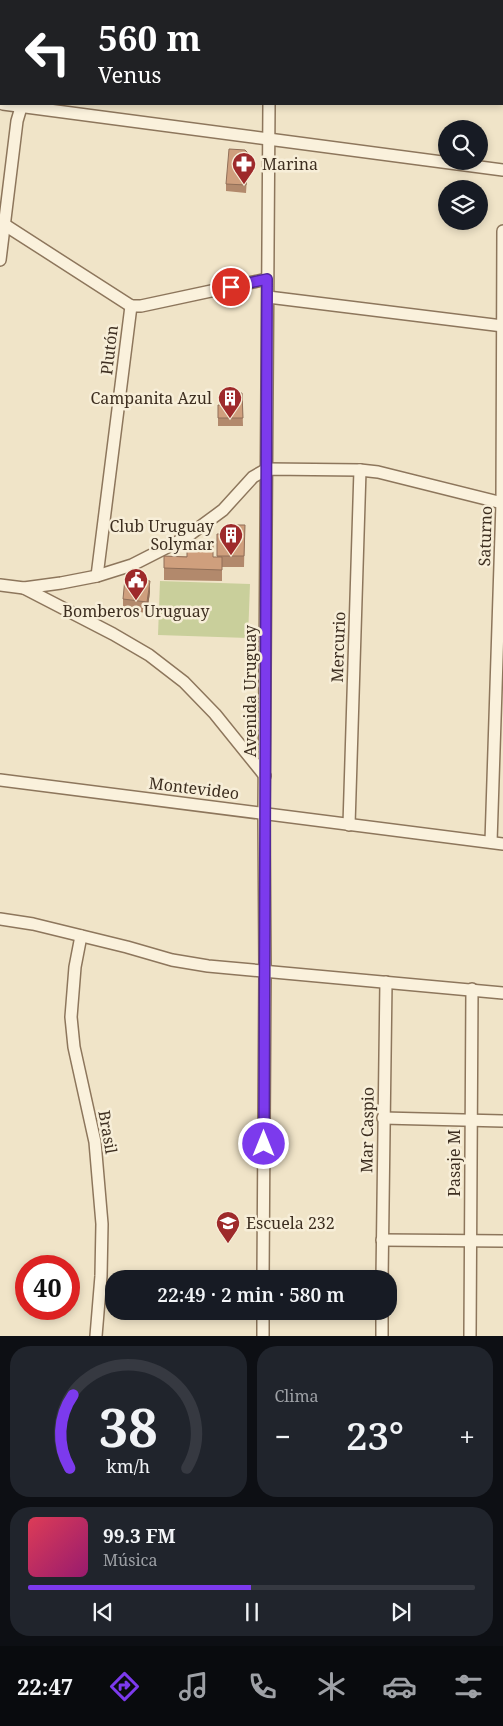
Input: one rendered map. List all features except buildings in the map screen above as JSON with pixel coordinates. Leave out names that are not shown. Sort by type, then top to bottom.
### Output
[{"type":"street","points":[[0,260],[17,121],[21,105],[503,170]]},
{"type":"street","name":"Avenida Uruguay","points":[[263,1270],[269,105]]},
{"type":"street","name":"Plutón","points":[[5,225],[131,306],[97,576]]},
{"type":"street","name":"Saturno","points":[[491,842],[502,503],[503,231]]},
{"type":"street","points":[[131,306],[141,306],[267,279]]},
{"type":"street","points":[[268,297],[503,326]]},
{"type":"street","points":[[0,585],[24,588],[97,576],[132,565],[185,538],[223,510],[253,477],[267,469],[360,470],[378,472],[502,503]]},
{"type":"street","name":"Mercurio","points":[[349,825],[360,470]]},
{"type":"street","points":[[24,588],[113,634],[149,655],[184,682],[215,714],[265,776]]},
{"type":"street","name":"Montevideo","points":[[0,780],[503,844]]},
{"type":"street","points":[[0,918],[33,924],[172,960],[208,966],[503,993]]},
{"type":"street","name":"Brasil","points":[[80,936],[75,967],[71,1017],[74,1047],[95,1142],[102,1224],[101,1276],[96,1336]]},
{"type":"street","name":"Mar Caspio","points":[[382,1270],[386,982]]},
{"type":"street","name":"Pasaje M","points":[[470,1336],[472,989]]},
{"type":"street","points":[[383,1118],[503,1120]]},
{"type":"street","points":[[382,1240],[503,1240]]},
{"type":"street","points":[[263,1320],[263,1336]]},
{"type":"street","points":[[382,1320],[382,1336]]},
{"type":"green space","points":[[160,581],[250,584],[248,638],[158,635]]},
{"type":"place","name":"Marina","points":[[244,185]]},
{"type":"place","name":"Campanita Azul","points":[[230,419]]},
{"type":"place","name":"Club Uruguay Solymar","points":[[231,556]]},
{"type":"place","name":"Bomberos Uruguay","points":[[136,601]]},
{"type":"place","name":"Escuela 232","points":[[228,1244]]},
{"type":"route","points":[[231,287],[267,279],[268,450],[264,814],[264,1144]]}]
